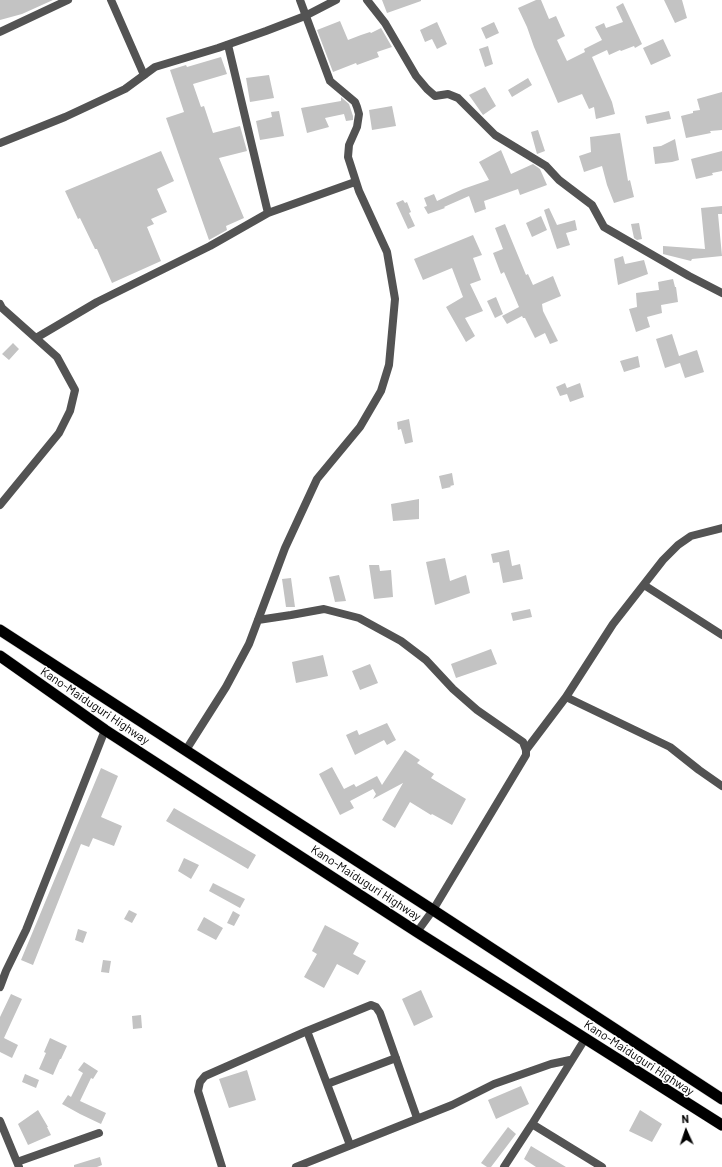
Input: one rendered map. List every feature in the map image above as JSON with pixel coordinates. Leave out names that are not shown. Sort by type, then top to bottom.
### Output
[{"type":"highway","name":"Kano-Maiduguri Highway","points":[[0,630],[722,1099]]},
{"type":"highway","name":"Kano-Maiduguri Highway","points":[[0,656],[105,730],[418,932],[722,1125]]},
{"type":"street","points":[[0,32],[68,0]]},
{"type":"street","points":[[111,0],[144,75]]},
{"type":"street","points":[[186,750],[226,687],[249,644],[285,548],[317,479],[360,427],[381,391],[389,365],[395,299],[387,252],[358,191],[348,157],[349,145],[357,127],[359,114],[355,102],[330,81],[300,0]]},
{"type":"street","points":[[0,144],[65,117],[125,89],[155,67],[228,45],[306,16],[336,0]]},
{"type":"street","points":[[367,0],[385,23],[416,76],[435,96],[448,94],[458,98],[495,134],[546,166],[559,180],[592,205],[604,227],[689,276],[722,292]]},
{"type":"street","points":[[228,45],[268,213]]},
{"type":"street","points":[[36,338],[98,302],[210,246],[268,213],[355,182]]},
{"type":"street","points":[[0,304],[2,308],[57,357],[75,390],[70,411],[58,433],[0,505]]},
{"type":"street","points":[[526,750],[566,697],[614,624],[663,560],[678,545],[691,536],[722,528]]},
{"type":"street","points":[[644,585],[722,635]]},
{"type":"street","points":[[258,620],[324,609],[359,618],[402,641],[426,660],[453,689],[477,710],[523,742],[526,755],[433,910],[418,932]]},
{"type":"street","points":[[566,697],[670,747],[722,786]]},
{"type":"street","points":[[0,987],[3,971],[26,930],[105,730]]},
{"type":"street","points":[[222,1167],[198,1091],[200,1082],[205,1076],[307,1031],[371,1005],[376,1007],[380,1013],[417,1118]]},
{"type":"street","points":[[307,1031],[350,1145]]},
{"type":"street","points":[[504,1167],[585,1038]]},
{"type":"street","points":[[327,1084],[396,1058]]},
{"type":"street","points":[[296,1167],[452,1105],[501,1081],[551,1064],[570,1060]]},
{"type":"street","points":[[0,1122],[18,1164],[99,1133]]},
{"type":"street","points":[[532,1124],[602,1167]]},
{"type":"building","points":[[0,0],[53,0],[22,14],[0,20]]},
{"type":"building","points":[[382,0],[421,0],[421,1],[387,13]]},
{"type":"building","points":[[536,0],[541,0],[549,19],[556,16],[565,36],[557,40],[567,61],[585,52],[584,49],[602,40],[595,27],[604,23],[606,28],[623,22],[616,7],[623,3],[642,44],[635,48],[634,46],[609,55],[607,50],[592,57],[612,102],[615,114],[596,119],[594,107],[589,109],[582,94],[558,103],[518,8]]},
{"type":"building","points":[[664,0],[682,0],[687,18],[675,23]]},
{"type":"building","points":[[340,21],[348,40],[370,32],[371,33],[381,28],[392,47],[377,52],[379,57],[357,65],[356,63],[333,72],[317,30]]},
{"type":"building","points":[[437,22],[447,44],[437,49],[432,39],[425,42],[420,30]]},
{"type":"building","points":[[494,22],[499,33],[486,39],[481,28]]},
{"type":"building","points":[[663,39],[671,56],[651,65],[643,48]]},
{"type":"building","points":[[488,46],[493,64],[485,67],[479,49]]},
{"type":"building","points":[[221,57],[227,74],[193,84],[201,107],[204,106],[213,133],[240,126],[247,151],[219,158],[244,218],[226,226],[227,230],[209,240],[166,118],[184,112],[170,70],[186,65],[187,67]]},
{"type":"building","points":[[269,75],[274,98],[250,102],[246,78]]},
{"type":"building","points":[[528,78],[532,85],[512,97],[508,90]]},
{"type":"building","points":[[485,87],[496,106],[483,115],[469,95]]},
{"type":"building","points":[[722,92],[722,130],[710,131],[711,133],[686,138],[681,116],[700,110],[697,99]]},
{"type":"building","points":[[341,97],[349,104],[353,120],[346,121],[344,114],[325,118],[329,127],[307,133],[301,108],[341,101]]},
{"type":"building","points":[[392,106],[396,126],[372,130],[369,110]]},
{"type":"building","points":[[279,111],[284,136],[260,140],[256,121],[272,117],[271,112]]},
{"type":"building","points":[[669,111],[671,119],[647,124],[645,116]]},
{"type":"building","points":[[538,130],[545,151],[537,154],[531,132]]},
{"type":"building","points":[[620,133],[628,181],[630,180],[634,197],[614,203],[602,166],[584,172],[579,156],[591,152],[590,137]]},
{"type":"building","points":[[675,139],[679,160],[655,164],[653,147],[661,146]]},
{"type":"building","points":[[501,150],[511,174],[533,164],[540,169],[547,185],[520,195],[518,189],[484,201],[486,209],[475,213],[469,196],[444,207],[445,208],[428,214],[424,207],[427,206],[424,198],[434,194],[437,201],[463,189],[489,180],[479,162]]},
{"type":"building","points":[[161,151],[174,181],[157,189],[167,212],[151,219],[154,224],[147,227],[161,261],[112,283],[97,249],[95,249],[80,218],[78,219],[65,191]]},
{"type":"building","points":[[722,151],[722,171],[696,179],[691,159]]},
{"type":"building","points":[[403,200],[405,203],[407,202],[411,212],[409,213],[415,226],[408,229],[396,203]]},
{"type":"building","points":[[722,206],[722,214],[718,214],[722,256],[692,259],[691,261],[663,254],[663,246],[705,249],[701,208]]},
{"type":"building","points":[[549,208],[557,225],[575,220],[577,230],[566,233],[570,245],[557,249],[544,210]]},
{"type":"building","points":[[541,216],[547,230],[532,237],[526,223]]},
{"type":"building","points":[[639,223],[642,239],[637,240],[634,238],[631,224]]},
{"type":"building","points":[[505,224],[526,275],[528,274],[533,285],[553,276],[561,296],[542,304],[543,311],[558,341],[550,344],[545,333],[535,338],[525,318],[522,316],[507,324],[502,316],[519,307],[504,272],[501,274],[493,253],[503,249],[495,228]]},
{"type":"building","points":[[473,235],[482,255],[473,258],[481,280],[470,284],[483,311],[465,318],[475,336],[466,342],[446,307],[463,297],[452,268],[423,280],[414,259]]},
{"type":"building","points":[[623,256],[625,264],[644,260],[648,274],[618,285],[614,259]]},
{"type":"building","points":[[673,279],[676,287],[678,302],[661,305],[662,313],[647,317],[650,327],[636,332],[629,309],[637,307],[636,293],[659,290],[658,282]]},
{"type":"building","points":[[496,297],[503,314],[495,318],[487,301]]},
{"type":"building","points":[[672,334],[679,356],[697,350],[704,372],[685,378],[680,363],[665,368],[656,339]]},
{"type":"building","points":[[13,343],[19,349],[9,360],[2,354]]},
{"type":"building","points":[[638,356],[640,367],[624,372],[620,361]]},
{"type":"building","points":[[565,383],[567,388],[580,383],[584,397],[570,402],[567,394],[560,396],[556,387]]},
{"type":"building","points":[[409,419],[413,442],[405,444],[401,429],[398,430],[397,422]]},
{"type":"building","points":[[452,473],[454,485],[442,489],[439,476]]},
{"type":"building","points":[[419,499],[419,519],[393,521],[391,504]]},
{"type":"building","points":[[509,550],[512,566],[520,564],[523,579],[503,583],[499,562],[493,563],[491,554]]},
{"type":"building","points":[[445,558],[450,581],[466,575],[470,593],[435,605],[426,562]]},
{"type":"building","points":[[369,565],[379,565],[380,571],[391,570],[393,597],[374,599]]},
{"type":"building","points":[[339,575],[346,601],[335,602],[329,577]]},
{"type":"building","points":[[291,578],[295,607],[286,607],[282,579]]},
{"type":"building","points":[[530,609],[532,617],[513,621],[511,613]]},
{"type":"building","points":[[491,649],[497,664],[456,678],[451,664]]},
{"type":"building","points":[[323,655],[328,676],[296,683],[292,662]]},
{"type":"building","points":[[370,664],[378,683],[360,690],[352,671]]},
{"type":"building","points":[[387,723],[396,740],[387,745],[384,740],[355,755],[346,735],[357,730],[359,735]]},
{"type":"building","points":[[405,750],[420,760],[417,763],[434,774],[431,778],[466,799],[452,825],[432,814],[431,815],[410,802],[395,828],[382,820],[403,783],[373,799],[376,794],[373,789],[350,801],[354,808],[340,815],[319,774],[332,767],[344,789],[354,784],[356,787],[377,776],[382,785]]},
{"type":"building","points":[[101,768],[118,776],[101,817],[122,826],[114,846],[93,838],[89,847],[81,844],[33,965],[21,960]]},
{"type":"building","points":[[174,808],[256,855],[248,869],[166,821]]},
{"type":"building","points":[[184,858],[199,865],[191,879],[178,871]]},
{"type":"building","points":[[213,883],[245,899],[240,908],[209,891]]},
{"type":"building","points":[[129,910],[137,914],[132,923],[124,919]]},
{"type":"building","points":[[233,911],[240,915],[234,926],[227,923]]},
{"type":"building","points":[[204,917],[223,928],[216,940],[197,930]]},
{"type":"building","points":[[325,925],[359,943],[353,954],[366,961],[358,975],[337,964],[324,988],[304,977],[317,954],[312,951]]},
{"type":"building","points":[[78,929],[87,932],[83,943],[75,940]]},
{"type":"building","points":[[103,960],[111,961],[109,973],[101,972]]},
{"type":"building","points":[[421,990],[433,1017],[414,1026],[402,999]]},
{"type":"building","points":[[11,994],[22,999],[4,1038],[18,1045],[12,1058],[0,1052],[0,1017]]},
{"type":"building","points":[[141,1015],[142,1028],[133,1029],[132,1016]]},
{"type":"building","points":[[50,1038],[67,1046],[53,1075],[39,1069],[46,1053],[44,1052]]},
{"type":"building","points":[[84,1062],[98,1071],[93,1079],[91,1078],[80,1101],[106,1113],[101,1124],[62,1104],[68,1095],[71,1097],[83,1073],[78,1070]]},
{"type":"building","points":[[247,1070],[256,1100],[229,1108],[219,1079]]},
{"type":"building","points":[[25,1074],[39,1080],[36,1088],[22,1082]]},
{"type":"building","points":[[521,1086],[529,1104],[496,1119],[488,1100]]},
{"type":"building","points":[[38,1110],[51,1135],[28,1145],[18,1124]]},
{"type":"building","points":[[640,1110],[662,1124],[652,1142],[629,1131]]},
{"type":"building","points":[[508,1127],[516,1134],[491,1167],[487,1167],[481,1163]]},
{"type":"building","points":[[531,1146],[566,1167],[536,1167],[524,1159]]},
{"type":"building","points":[[100,1157],[102,1165],[97,1167],[74,1167],[74,1165]]}]
